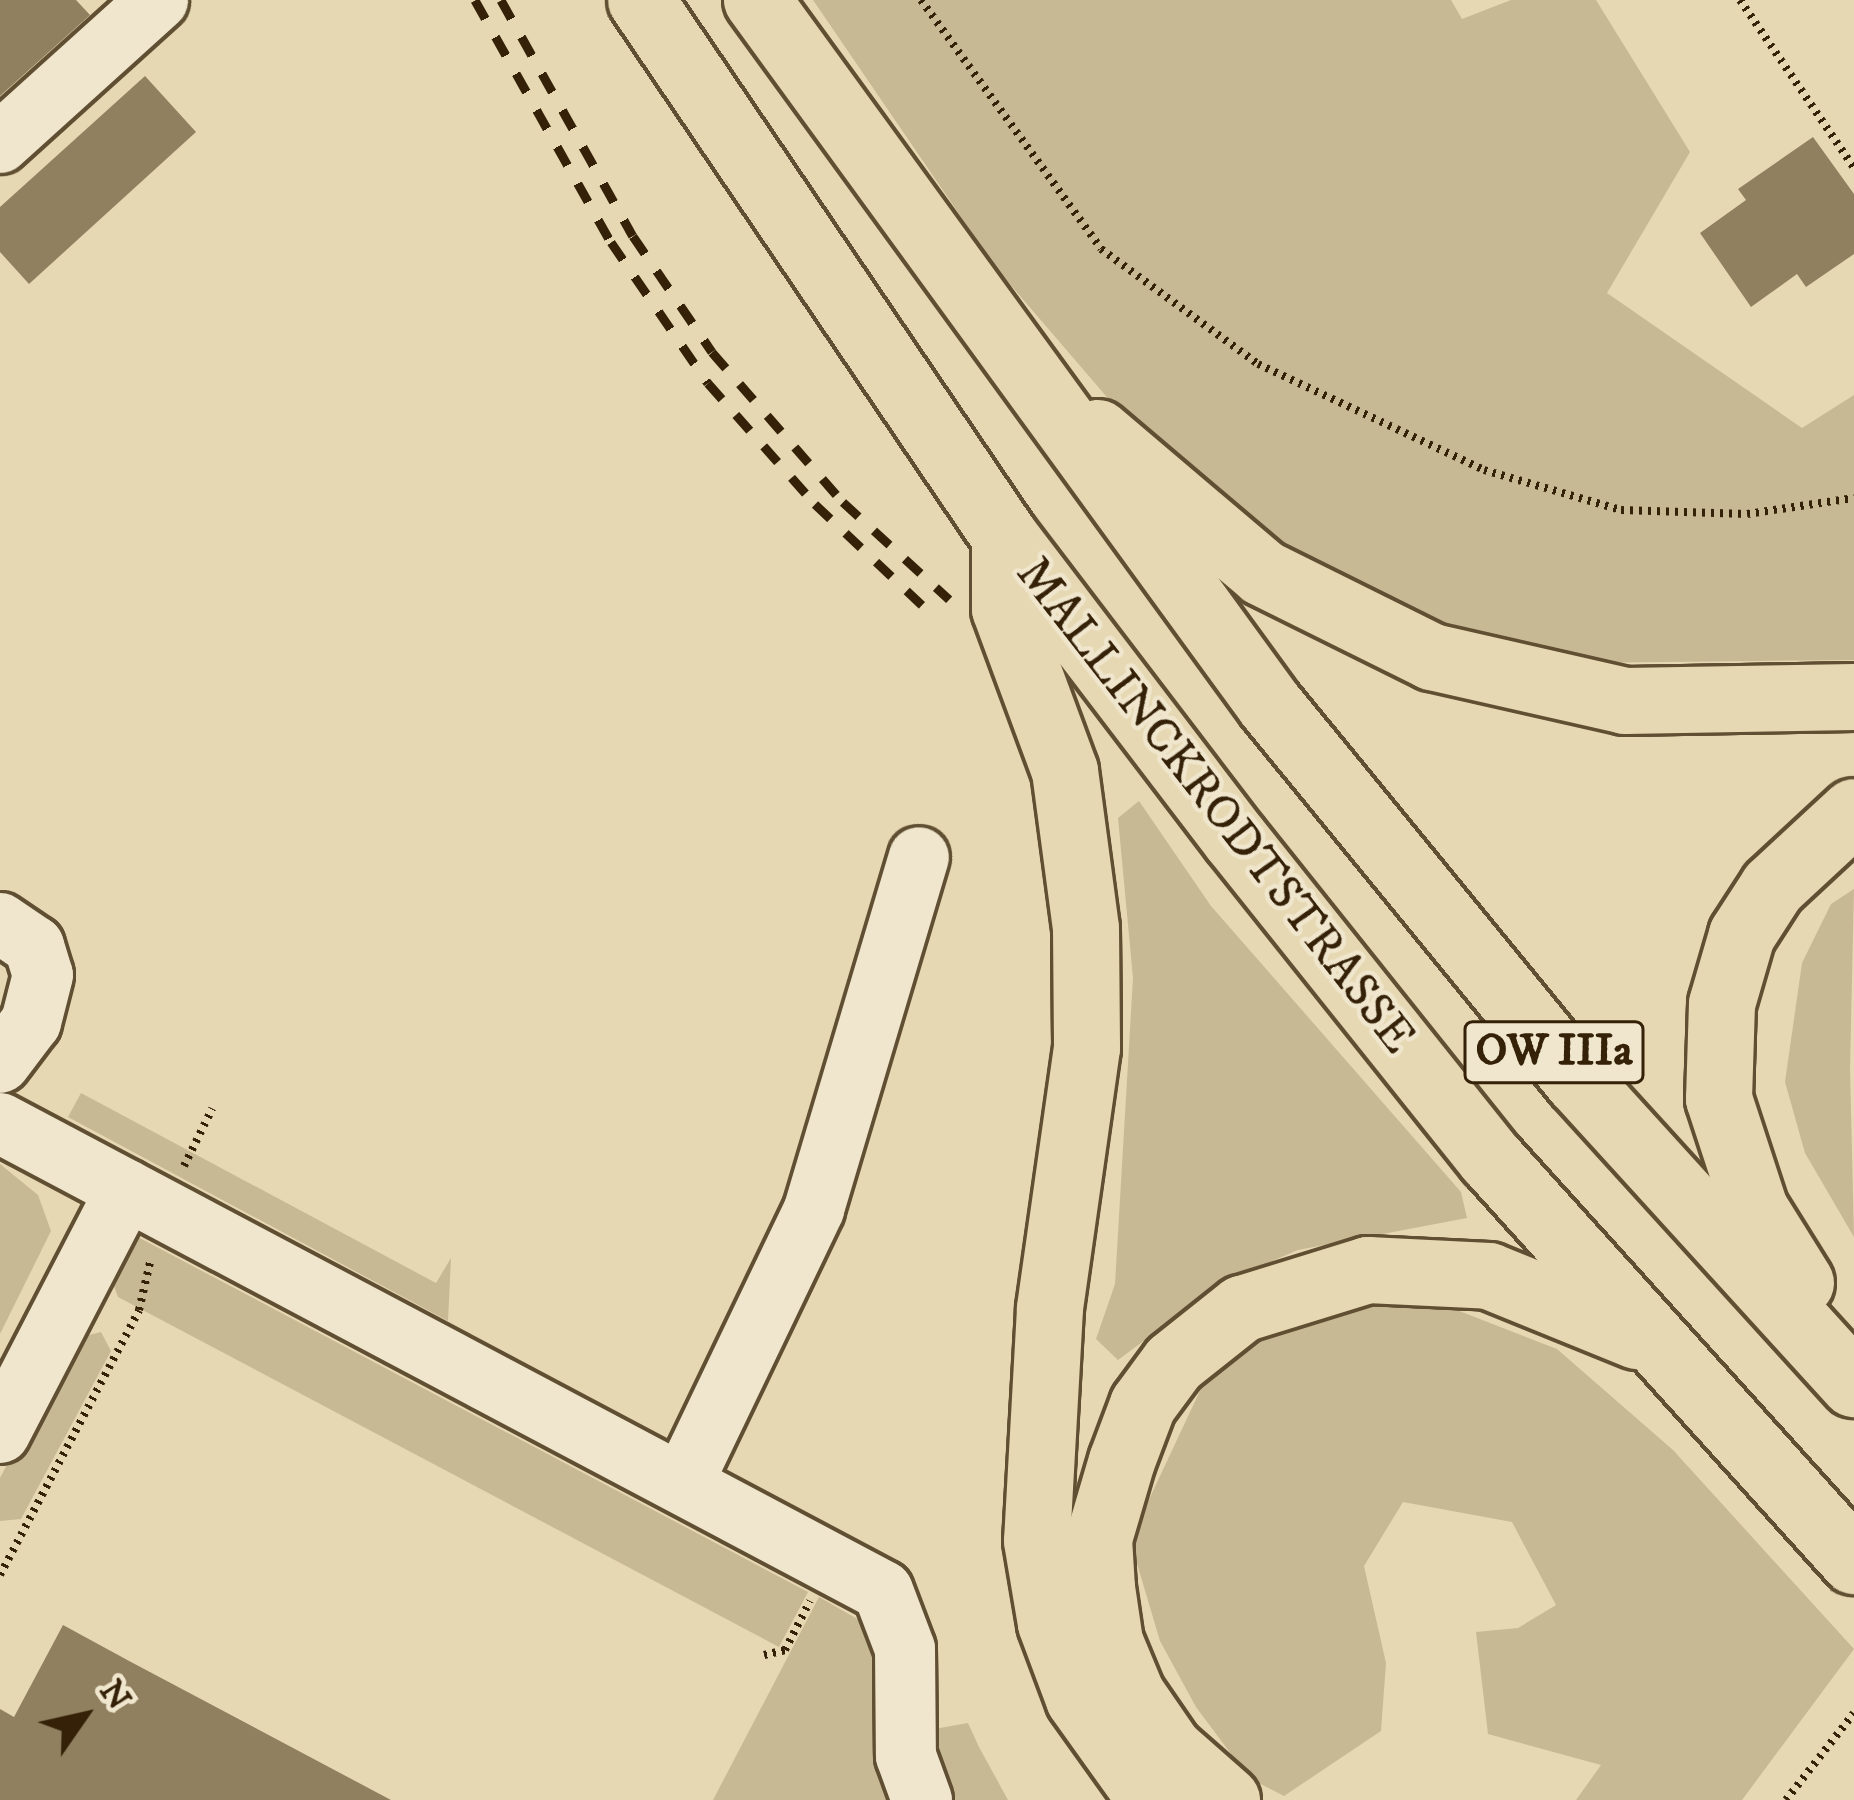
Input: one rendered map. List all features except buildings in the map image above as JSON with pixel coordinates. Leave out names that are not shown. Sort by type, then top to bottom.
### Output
[{"type":"highway","name":"MALLINCKRODTSTRASSE","points":[[641,0],[1005,537],[1491,1159],[1854,1561]]},
{"type":"highway","points":[[757,0],[1042,402],[1114,442],[1263,573],[1432,657],[1625,701],[1854,698]]},
{"type":"highway","name":"OW IIIa","points":[[1042,402],[1270,705],[1578,1081],[1854,1384]]},
{"type":"highway","points":[[1005,537],[1005,609],[1065,770],[1086,929],[1087,1048],[1050,1310],[1037,1541],[1051,1624],[1079,1699],[1151,1800]]},
{"type":"highway","points":[[1854,812],[1798,859],[1742,935],[1722,1004],[1719,1099],[1755,1209],[1854,1368]]},
{"type":"highway","points":[[1227,1800],[1169,1750],[1132,1695],[1110,1642],[1102,1588],[1100,1540],[1122,1461],[1143,1405],[1174,1363],[1242,1309],[1368,1270],[1489,1276],[1652,1341]]},
{"type":"lane","points":[[0,143],[158,0]]},
{"type":"lane","points":[[683,1483],[814,1209],[919,857]]},
{"type":"lane","points":[[0,923],[34,946],[43,976],[31,1022],[0,1063]]},
{"type":"lane","points":[[0,1123],[884,1591],[902,1631],[906,1756],[922,1800]]},
{"type":"lane","points":[[0,1433],[144,1200]]},
{"type":"path","points":[[921,0],[1101,249],[1258,364],[1446,455],[1621,510],[1747,514],[1854,498]]},
{"type":"path","points":[[1740,0],[1854,168]]},
{"type":"path","points":[[0,1575],[139,1310],[144,1200],[212,1109]]},
{"type":"path","points":[[1786,1800],[1854,1713]]},
{"type":"shaded area","points":[[813,0],[1451,0],[1462,19],[1511,0],[1596,0],[1690,152],[1607,293],[1802,428],[1854,395],[1854,660],[1573,663],[1308,583],[1124,417],[996,268]]},
{"type":"shaded area","points":[[1139,801],[1211,906],[1461,1192],[1467,1218],[1298,1250],[1223,1282],[1118,1360],[1096,1339],[1115,1284],[1133,978],[1118,818]]},
{"type":"shaded area","points":[[1854,889],[1850,1069],[1854,1237],[1805,1153],[1785,1082],[1802,963],[1831,904]]},
{"type":"shaded area","points":[[81,1093],[436,1283],[451,1258],[448,1321],[68,1117]]},
{"type":"shaded area","points":[[0,1164],[38,1195],[51,1231],[0,1334]]},
{"type":"shaded area","points":[[134,1235],[808,1592],[779,1647],[118,1297],[109,1273]]},
{"type":"shaded area","points":[[1403,1289],[1557,1349],[1673,1450],[1854,1649],[1742,1800],[1576,1800],[1601,1765],[1488,1734],[1476,1632],[1518,1628],[1556,1605],[1512,1522],[1403,1502],[1364,1566],[1386,1663],[1381,1731],[1284,1796],[1249,1778],[1196,1707],[1160,1641],[1130,1540],[1205,1380],[1280,1317]]},
{"type":"shaded area","points":[[101,1332],[111,1351],[21,1519],[0,1521],[0,1478],[73,1339]]},
{"type":"shaded area","points":[[819,1597],[868,1625],[901,1800],[713,1800]]},
{"type":"shaded area","points":[[968,1723],[1008,1800],[943,1800],[923,1731]]},
{"type":"railway","points":[[475,0],[611,242],[708,383],[815,504],[935,617]]},
{"type":"railway","points":[[501,0],[633,236],[712,352],[843,502],[949,599]]}]
